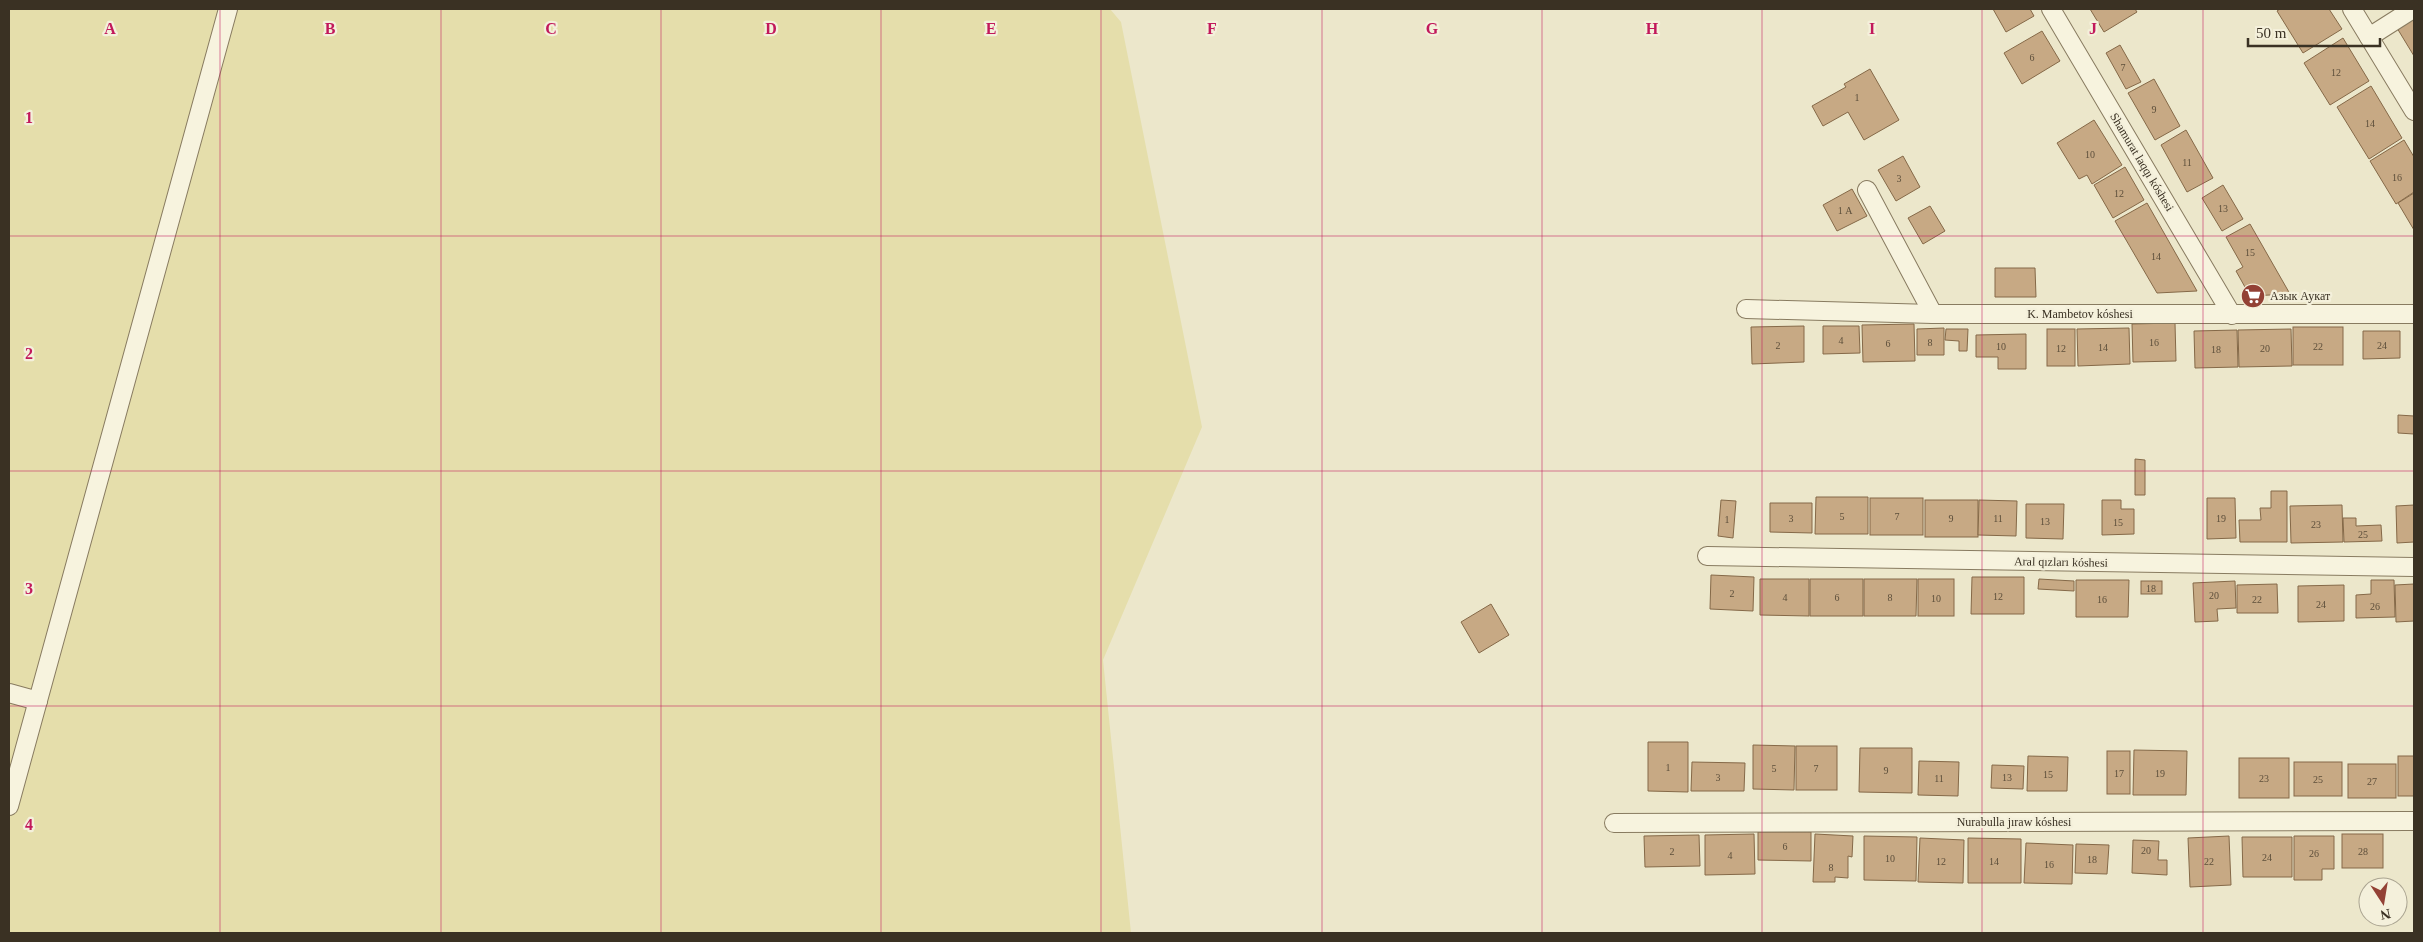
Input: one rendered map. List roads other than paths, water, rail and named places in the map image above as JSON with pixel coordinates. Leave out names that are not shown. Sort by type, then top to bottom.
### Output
[{"type":"street","points":[[9,806],[228,9]]},
{"type":"street","name":"Shamurat laqqı kóshesi","points":[[2051,9],[2232,315]]},
{"type":"street","points":[[2352,9],[2414,111]]},
{"type":"street","points":[[2369,37],[2413,9]]},
{"type":"street","points":[[1867,190],[1932,314]]},
{"type":"street","name":"K. Mambetov kóshesi","points":[[1746,309],[1932,314],[2414,314]]},
{"type":"street","name":"Aral qızları kóshesi","points":[[1707,556],[2414,567]]},
{"type":"street","points":[[9,693],[38,701]]},
{"type":"street","name":"Nurabulla jıraw kóshesi","points":[[1614,823],[2414,822]]},
{"type":"place","name":"Азык Аукат","points":[[2253,296]]}]
